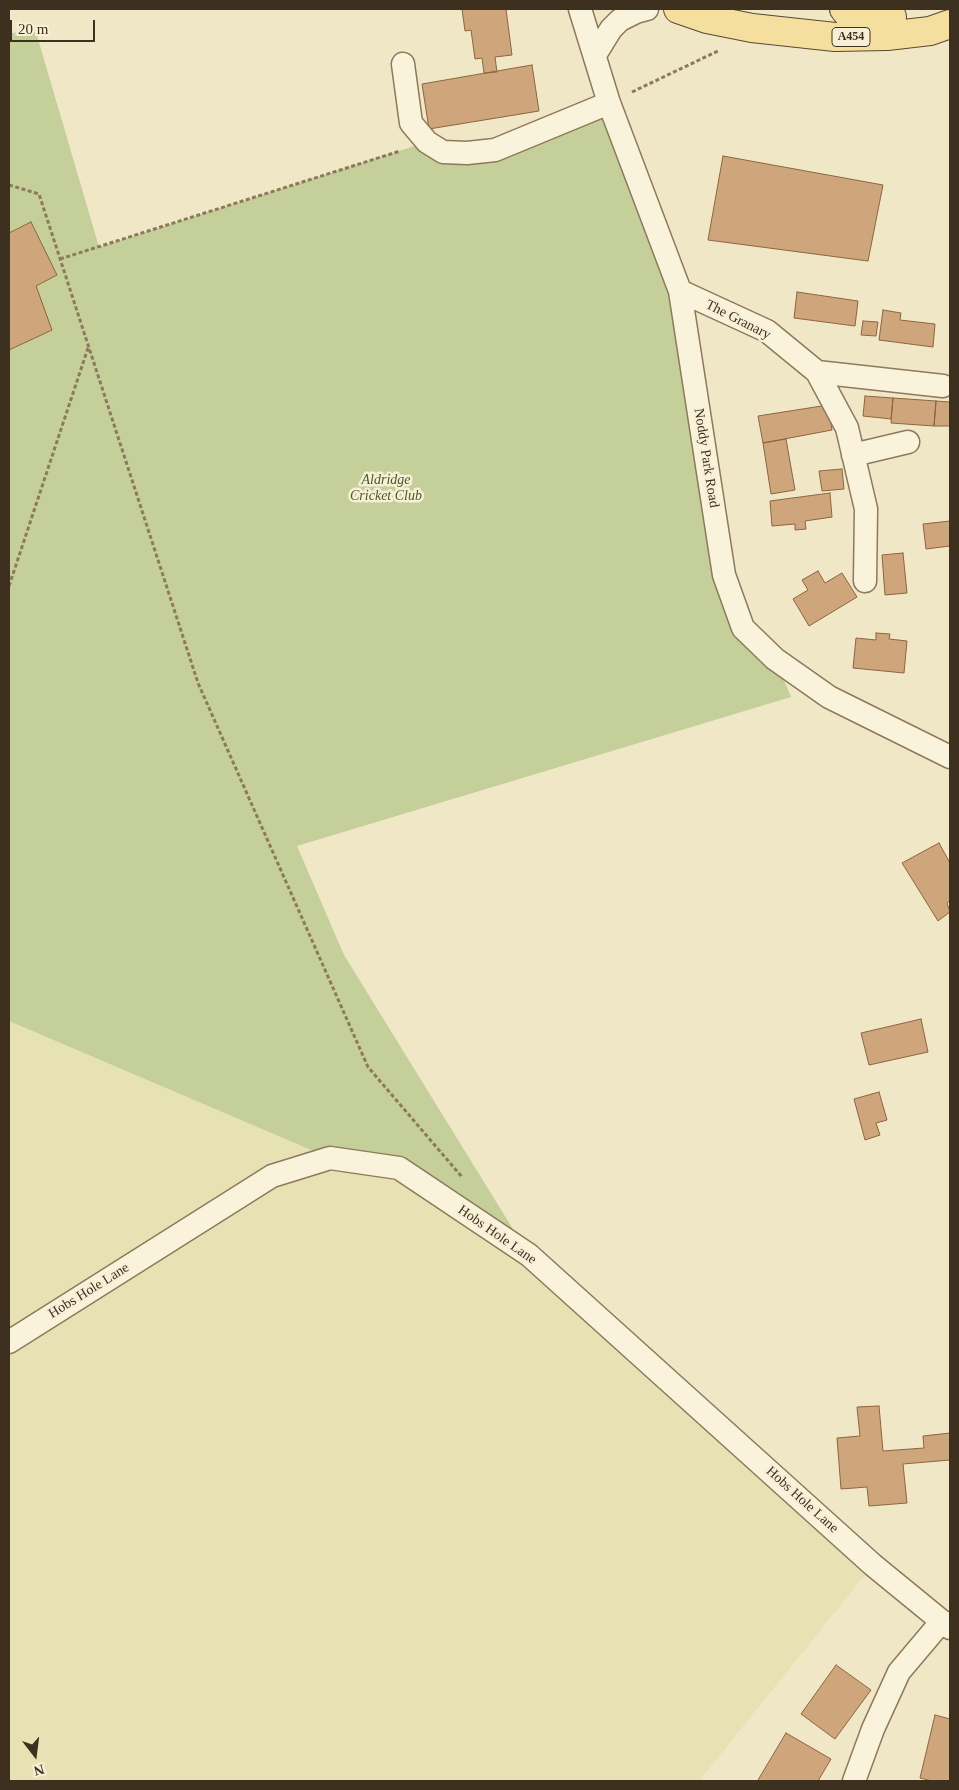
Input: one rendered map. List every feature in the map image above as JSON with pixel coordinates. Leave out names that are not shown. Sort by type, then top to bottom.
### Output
[{"type":"main road","name":"A454","points":[[678,9],[707,19],[752,28],[835,37],[888,36],[930,30],[950,24]]},
{"type":"main road","points":[[844,9],[848,14],[857,19],[904,17],[936,11],[950,13]]},
{"type":"street","name":"Noddy Park Road","points":[[580,9],[609,103],[680,291],[724,575],[743,628],[775,658],[829,697],[950,757]]},
{"type":"street","points":[[595,55],[611,29],[620,20],[647,9]]},
{"type":"street","points":[[403,64],[411,123],[427,142],[443,152],[467,154],[494,150],[609,103]]},
{"type":"street","name":"The Granary","points":[[680,291],[767,331],[817,372],[847,428],[866,509],[865,582]]},
{"type":"street","points":[[817,372],[943,386]]},
{"type":"street","points":[[853,455],[908,442]]},
{"type":"street","name":"Hobs Hole Lane","points":[[9,1342],[272,1176],[330,1158],[398,1168],[529,1255],[873,1564],[946,1625],[899,1672],[873,1729],[854,1781]]},
{"type":"path","points":[[60,259],[427,142]]},
{"type":"path","points":[[9,185],[39,194],[198,683],[368,1067],[464,1180]]},
{"type":"path","points":[[9,586],[88,348]]},
{"type":"shaded area","points":[[9,1021],[330,1158],[399,1168],[529,1255],[873,1565],[699,1781],[9,1781],[9,1349],[261,1182],[9,1328]]},
{"type":"green space","name":"Aldridge Cricket Club","points":[[36,32],[99,247],[427,142],[467,153],[609,103],[680,291],[724,575],[775,659],[791,697],[297,846],[344,955],[529,1255],[399,1168],[330,1158],[9,1021],[9,33]]},
{"type":"building","points":[[462,9],[506,9],[512,55],[495,57],[497,72],[484,73],[482,58],[475,59],[471,30],[465,31]]},
{"type":"building","points":[[532,65],[539,111],[429,129],[422,84]]},
{"type":"building","points":[[723,156],[883,185],[868,261],[708,240]]},
{"type":"building","points":[[31,222],[57,275],[36,286],[52,330],[9,350],[9,233]]},
{"type":"building","points":[[797,292],[858,301],[855,326],[794,318]]},
{"type":"building","points":[[883,310],[901,313],[900,320],[935,324],[933,347],[879,340]]},
{"type":"building","points":[[863,321],[878,322],[876,336],[861,335]]},
{"type":"building","points":[[865,396],[893,398],[891,419],[863,416]]},
{"type":"building","points":[[893,398],[936,401],[934,426],[891,423]]},
{"type":"building","points":[[936,401],[950,402],[950,426],[934,426]]},
{"type":"building","points":[[828,405],[832,430],[763,443],[758,416]]},
{"type":"building","points":[[786,439],[795,490],[771,494],[763,443]]},
{"type":"building","points":[[842,469],[844,489],[822,491],[819,471]]},
{"type":"building","points":[[830,493],[832,517],[805,521],[806,529],[795,530],[795,524],[772,526],[770,501]]},
{"type":"building","points":[[950,521],[950,546],[926,549],[923,524]]},
{"type":"building","points":[[903,553],[907,593],[885,595],[882,555]]},
{"type":"building","points":[[818,571],[825,583],[842,573],[857,597],[809,626],[793,599],[808,590],[802,580]]},
{"type":"building","points":[[876,633],[890,634],[889,639],[907,641],[904,673],[853,668],[856,638],[876,640]]},
{"type":"building","points":[[939,843],[950,863],[950,901],[947,903],[950,912],[938,921],[902,863]]},
{"type":"building","points":[[921,1019],[928,1052],[869,1065],[861,1033]]},
{"type":"building","points":[[879,1092],[887,1120],[876,1123],[880,1135],[865,1140],[854,1099]]},
{"type":"building","points":[[879,1406],[883,1451],[924,1448],[923,1436],[950,1433],[950,1460],[903,1464],[907,1503],[869,1506],[867,1487],[841,1489],[837,1438],[860,1436],[857,1407]]},
{"type":"building","points":[[836,1665],[871,1690],[835,1739],[801,1714]]},
{"type":"building","points":[[935,1715],[950,1719],[950,1781],[932,1781],[920,1778]]},
{"type":"building","points":[[786,1733],[831,1759],[818,1781],[758,1780]]}]
